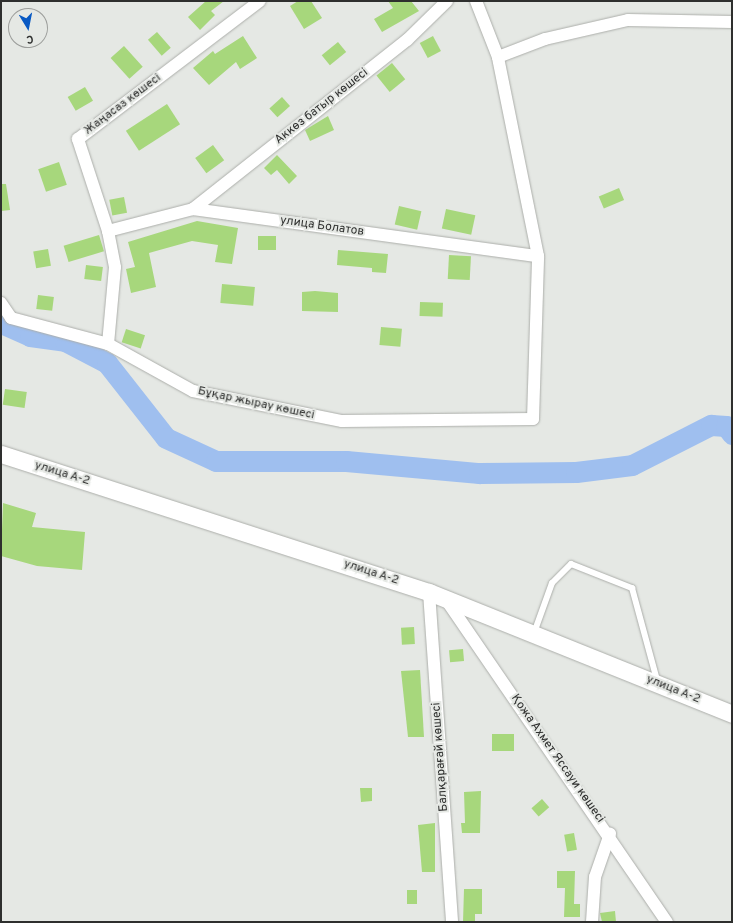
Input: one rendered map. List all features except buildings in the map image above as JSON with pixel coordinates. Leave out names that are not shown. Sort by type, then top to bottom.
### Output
[{"type":"main road","name":"улица А-2","points":[[1,454],[429,592],[732,714]]},
{"type":"street","name":"Жаңасаз көшесі","points":[[108,344],[115,267],[108,231],[78,139],[260,1]]},
{"type":"street","name":"Аккөз батыр көшесі","points":[[192,209],[407,40],[447,1]]},
{"type":"street","points":[[476,1],[498,57],[538,256]]},
{"type":"street","points":[[498,57],[545,39],[628,20],[732,22]]},
{"type":"street","name":"улица Болатов","points":[[108,231],[192,209],[538,256]]},
{"type":"street","name":"Бұқар жырау көшесі","points":[[1,303],[11,318],[108,344],[193,391],[342,421],[533,419],[538,256]]},
{"type":"street","name":"Балқарағай көшесі","points":[[429,592],[452,922]]},
{"type":"street","name":"Қожа Ахмет Яссауи көшесі","points":[[445,598],[610,834],[667,922]]},
{"type":"street","points":[[592,922],[595,877],[610,834]]},
{"type":"lane","points":[[534,633],[552,583],[571,564],[632,588],[658,684]]},
{"type":"waterway","points":[[1,323],[30,336],[65,341],[107,363],[166,438],[216,461],[346,461],[479,473],[576,472],[632,465],[711,425],[726,426],[732,434]]}]
